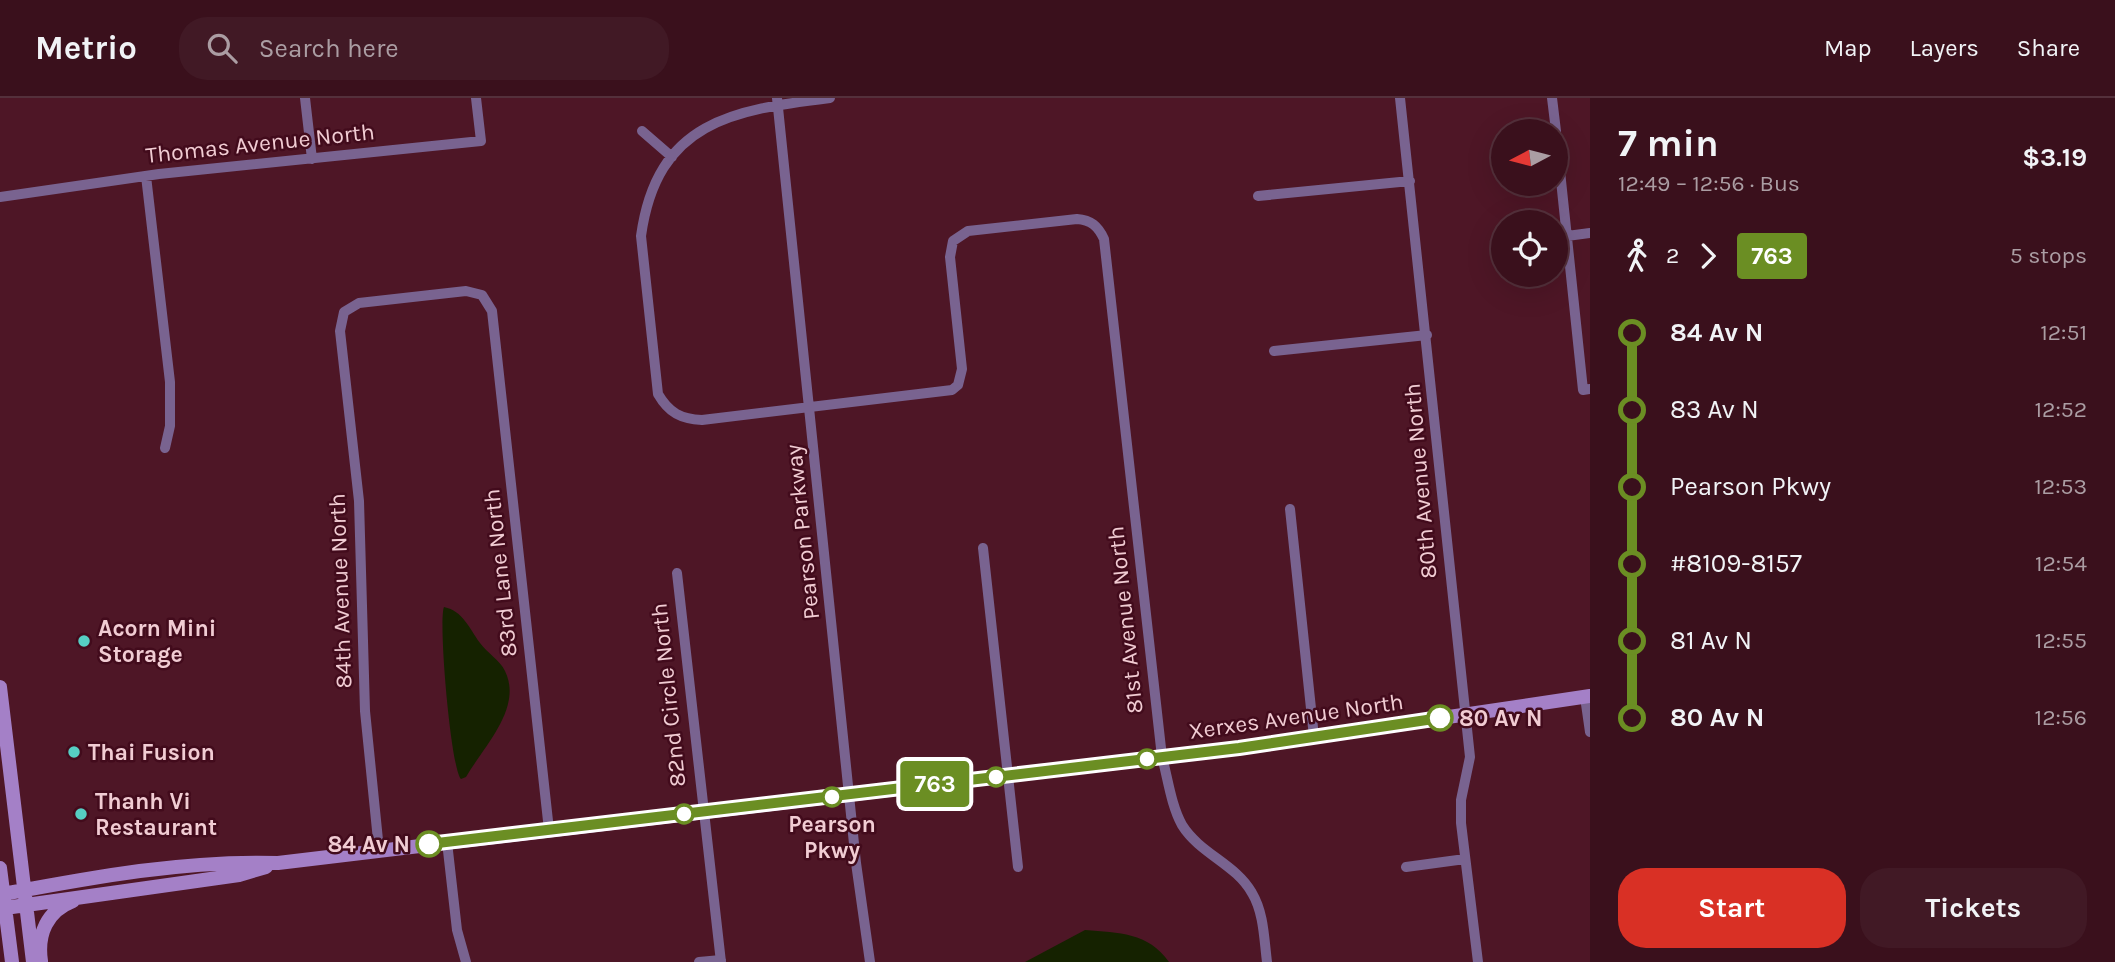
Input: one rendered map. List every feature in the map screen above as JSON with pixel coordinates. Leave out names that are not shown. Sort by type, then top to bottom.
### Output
[{"type":"street","points":[[305,98],[312,159]]},
{"type":"street","name":"Thomas Avenue North","points":[[0,197],[146,176],[481,141],[477,98]]},
{"type":"street","points":[[811,408],[702,420],[680,417],[670,412],[656,383],[642,236],[652,190],[672,157],[695,134],[737,112],[778,101],[830,98]]},
{"type":"street","name":"80th Avenue North","points":[[1400,98],[1470,757],[1461,800],[1465,859],[1478,962]]},
{"type":"street","points":[[1552,98],[1554,119]]},
{"type":"street","name":"Pearson Parkway","points":[[778,101],[849,795],[870,962]]},
{"type":"street","points":[[642,131],[672,157]]},
{"type":"street","points":[[146,176],[170,382],[170,426],[166,448]]},
{"type":"street","points":[[1258,196],[1410,181]]},
{"type":"street","name":"81st Avenue North","points":[[811,408],[944,392],[958,385],[962,369],[950,257],[953,241],[968,231],[1077,219],[1091,222],[1104,239],[1162,757],[1182,824],[1194,840],[1242,880],[1252,892],[1258,906],[1267,962]]},
{"type":"street","points":[[1568,236],[1590,233]]},
{"type":"street","points":[[1568,244],[1587,390]]},
{"type":"street","name":"83rd Lane North","points":[[340,331],[344,312],[359,303],[466,291],[482,295],[492,311],[549,830]]},
{"type":"street","name":"84th Avenue North","points":[[340,331],[359,501],[365,711],[379,850]]},
{"type":"street","points":[[1274,351],[1427,335]]},
{"type":"street","points":[[1290,509],[1314,737]]},
{"type":"street","points":[[983,548],[1018,867]]},
{"type":"street","name":"82nd Circle North","points":[[677,573],[721,961]]},
{"type":"street","points":[[0,687],[33,962]]},
{"type":"street","points":[[1588,696],[1590,732]]},
{"type":"street","name":"Xerxes Avenue North","points":[[2,902],[143,869],[238,862],[278,863],[1008,776],[1314,737],[1588,696]]},
{"type":"street","points":[[447,842],[457,930],[466,962]]},
{"type":"street","points":[[1406,867],[1465,859]]},
{"type":"street","name":"Xerxes Avenue North","points":[[24,897],[85,896],[239,875],[278,863]]},
{"type":"street","points":[[0,868],[2,902],[12,962]]},
{"type":"street","points":[[41,962],[40,940],[49,918],[64,905],[85,896]]},
{"type":"street","points":[[699,962],[721,961]]},
{"type":"shaded area","points":[[444,607],[456,612],[465,621],[483,647],[503,667],[509,685],[509,699],[499,726],[466,777],[461,779],[453,750],[446,695]]},
{"type":"shaded area","points":[[1085,930],[1142,939],[1161,952],[1169,962],[1025,962]]},
{"type":"bus line","name":"763","points":[[429,844],[1239,748],[1440,718]]},
{"type":"place","name":"Acorn Mini Storage","points":[[84,641]]},
{"type":"place","name":"80 Av N","points":[[1440,718]]},
{"type":"place","name":"Thai Fusion","points":[[74,752]]},
{"type":"place","name":"Pearson Pkwy","points":[[832,797]]},
{"type":"place","name":"Thanh Vi Restaurant","points":[[81,814]]},
{"type":"place","name":"84 Av N","points":[[429,844]]}]
